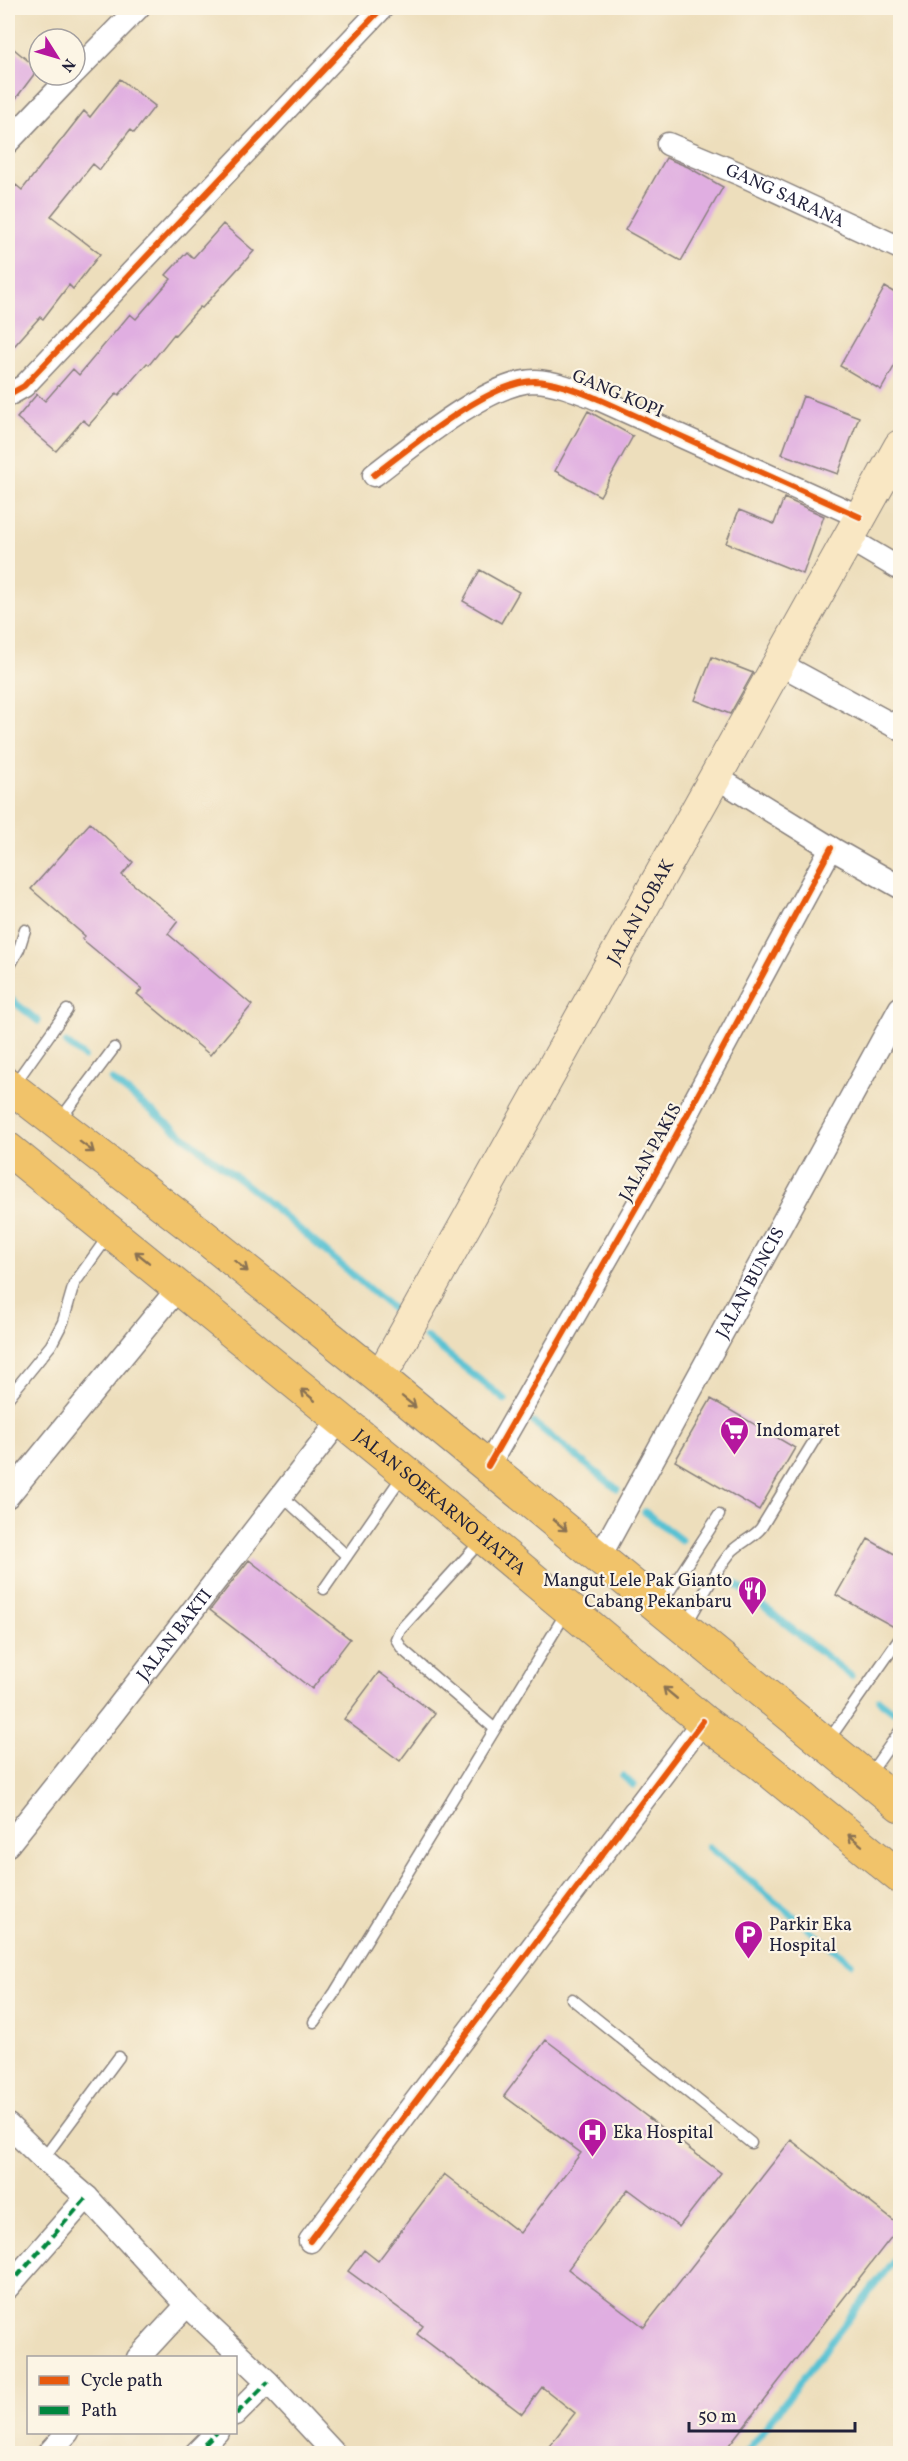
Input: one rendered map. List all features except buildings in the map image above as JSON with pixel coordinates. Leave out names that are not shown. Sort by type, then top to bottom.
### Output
[{"type":"main road","name":"JALAN LOBAK","points":[[380,1378],[900,446]]},
{"type":"main road","points":[[10,1087],[197,1231],[380,1378],[900,1805]]},
{"type":"main road","name":"JALAN SOEKARNO HATTA","points":[[13,1158],[179,1287],[704,1721],[761,1764],[900,1877]]},
{"type":"street","points":[[87,61],[138,8]]},
{"type":"street","points":[[8,395],[24,386],[382,8]]},
{"type":"street","points":[[8,142],[61,87]]},
{"type":"street","name":"GANG SARANA","points":[[668,144],[750,178],[900,248]]},
{"type":"street","name":"GANG KOPI","points":[[374,475],[468,406],[520,383],[539,382],[561,385],[601,400],[854,528],[900,569]]},
{"type":"street","points":[[780,664],[900,729]]},
{"type":"street","points":[[716,777],[831,848],[900,887]]},
{"type":"street","name":"JALAN PAKIS","points":[[488,1466],[653,1178],[831,848]]},
{"type":"street","name":"JALAN BUNCIS","points":[[599,1558],[900,1008]]},
{"type":"street","points":[[8,1496],[179,1287]]},
{"type":"street","name":"JALAN BAKTI","points":[[8,1845],[339,1421]]},
{"type":"street","points":[[310,2241],[704,1721]]},
{"type":"street","points":[[8,2125],[42,2159],[87,2197],[187,2305],[268,2382],[335,2454]]},
{"type":"street","points":[[8,2287],[87,2197]]},
{"type":"street","points":[[140,2356],[187,2305]]},
{"type":"street","points":[[237,2413],[268,2382]]},
{"type":"street","points":[[48,2454],[67,2434]]},
{"type":"street","points":[[195,2454],[215,2434]]},
{"type":"lane","points":[[8,969],[19,949],[25,930]]},
{"type":"lane","points":[[10,1087],[67,1010]]},
{"type":"lane","points":[[57,1124],[114,1048]]},
{"type":"lane","points":[[8,1398],[51,1346],[63,1322],[75,1284],[111,1232]]},
{"type":"lane","points":[[684,1628],[723,1563],[734,1549],[753,1538],[761,1528],[820,1431]]},
{"type":"lane","points":[[324,1589],[405,1472]]},
{"type":"lane","points":[[282,1496],[346,1556]]},
{"type":"lane","points":[[660,1607],[719,1515]]},
{"type":"lane","points":[[484,1538],[400,1630],[396,1639],[402,1650],[495,1729]]},
{"type":"lane","points":[[314,2022],[335,1992],[569,1608]]},
{"type":"lane","points":[[826,1743],[900,1638]]},
{"type":"lane","points":[[867,1777],[900,1731]]},
{"type":"lane","points":[[572,1999],[751,2143]]},
{"type":"lane","points":[[42,2159],[119,2057]]},
{"type":"waterway","points":[[8,997],[38,1021]]},
{"type":"waterway","points":[[66,1043],[84,1057]]},
{"type":"waterway","points":[[112,1080],[263,1198],[395,1311]]},
{"type":"waterway","points":[[426,1337],[505,1400]]},
{"type":"waterway","points":[[534,1423],[617,1489]]},
{"type":"waterway","points":[[645,1512],[681,1540]]},
{"type":"waterway","points":[[733,1582],[851,1676]]},
{"type":"waterway","points":[[879,1700],[893,1711]]},
{"type":"waterway","points":[[623,1776],[633,1785]]},
{"type":"waterway","points":[[709,1847],[851,1963]]},
{"type":"waterway","points":[[745,2454],[900,2252]]},
{"type":"marked path","points":[[8,2287],[87,2197]]},
{"type":"marked path","points":[[237,2413],[268,2382]]},
{"type":"marked path","points":[[195,2454],[215,2434]]},
{"type":"cycle path","points":[[8,395],[24,386],[382,8]]},
{"type":"cycle path","points":[[374,475],[429,433],[474,403],[516,384],[535,381],[560,385],[601,400],[860,517]]},
{"type":"cycle path","points":[[488,1466],[653,1178],[831,848]]},
{"type":"cycle path","points":[[310,2241],[703,1721]]},
{"type":"place","name":"Indomaret","points":[[735,1456]]},
{"type":"place","name":"Mangut Lele Pak Gianto Cabang Pekanbaru","points":[[753,1616]]},
{"type":"place","name":"Parkir Eka Hospital","points":[[748,1960]]},
{"type":"place","name":"Eka Hospital","points":[[592,2158]]}]
